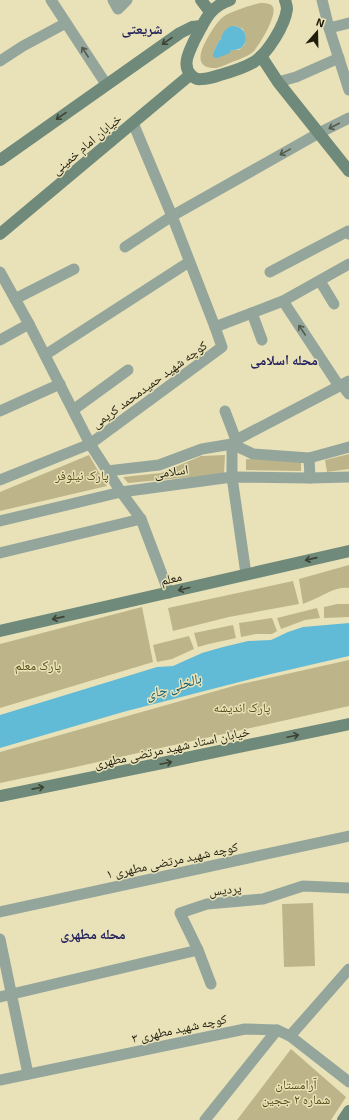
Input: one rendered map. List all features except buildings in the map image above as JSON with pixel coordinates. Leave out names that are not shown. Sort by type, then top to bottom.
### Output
[{"type":"main road","points":[[202,0],[210,12]]},
{"type":"main road","points":[[230,0],[222,3],[210,12],[202,26],[186,61],[190,75],[199,79],[204,79],[254,62],[271,45],[296,0]]},
{"type":"main road","points":[[285,0],[287,7],[285,18]]},
{"type":"main road","points":[[0,160],[180,33],[192,27],[202,26]]},
{"type":"main road","points":[[261,56],[278,82],[349,171]]},
{"type":"main road","name":"خیابان امام خمینی","points":[[0,234],[190,75]]},
{"type":"main road","name":"معلم","points":[[0,631],[349,551]]},
{"type":"main road","name":"خیابان استاد شهید مرتضی مطهری","points":[[0,796],[349,724]]},
{"type":"street","points":[[51,0],[106,84]]},
{"type":"street","points":[[112,0],[118,9],[127,0]]},
{"type":"street","points":[[322,0],[329,28],[349,90]]},
{"type":"street","points":[[0,61],[23,46],[66,23]]},
{"type":"street","points":[[329,28],[349,24]]},
{"type":"street","points":[[278,82],[296,77],[339,58]]},
{"type":"street","points":[[125,247],[172,216],[319,133],[349,118]]},
{"type":"street","points":[[133,123],[172,216],[215,327]]},
{"type":"street","points":[[270,272],[348,231],[349,234]]},
{"type":"street","points":[[45,355],[189,262]]},
{"type":"street","name":"کوچه شهید حمیدمحمد کریمی","points":[[90,444],[222,347],[215,327],[283,301],[349,264]]},
{"type":"street","points":[[15,299],[74,269]]},
{"type":"street","name":"کوچه شهید حمیدمحمد کریمی","points":[[0,272],[45,355],[90,444],[121,492],[142,519],[169,593]]},
{"type":"street","points":[[320,281],[334,304]]},
{"type":"street","points":[[283,301],[344,384],[349,394]]},
{"type":"street","points":[[252,313],[262,340]]},
{"type":"street","points":[[0,340],[28,324]]},
{"type":"street","points":[[73,410],[128,370]]},
{"type":"street","points":[[0,411],[60,384]]},
{"type":"street","points":[[107,471],[158,464],[202,449],[234,442],[344,384]]},
{"type":"street","points":[[225,411],[234,442],[232,477],[246,574]]},
{"type":"street","points":[[234,442],[253,454],[286,458],[309,458],[349,446]]},
{"type":"street","points":[[0,480],[90,444]]},
{"type":"street","points":[[309,458],[310,478]]},
{"type":"street","name":"اسلامی","points":[[0,521],[121,492],[232,477],[349,477]]},
{"type":"street","points":[[0,553],[142,519]]},
{"type":"street","name":"کوچه شهید مرتضی مطهری ۱","points":[[0,912],[349,836]]},
{"type":"street","name":"پردیس","points":[[211,984],[198,950],[180,913],[207,904],[263,899],[303,886],[349,888]]},
{"type":"street","points":[[0,939],[28,1074]]},
{"type":"street","points":[[0,997],[198,950]]},
{"type":"street","points":[[290,1036],[349,968]]},
{"type":"street","name":"کوچه شهید مطهری ۳","points":[[0,1080],[245,1029],[277,1030],[290,1036],[349,1082]]},
{"type":"street","points":[[205,1120],[277,1030]]},
{"type":"green space","points":[[260,3],[269,4],[273,7],[274,11],[267,30],[254,51],[245,57],[218,68],[212,68],[202,64],[202,50],[219,21],[230,13]],"holes":[[[235,26],[243,29],[246,37],[245,44],[239,50],[231,50],[213,57],[213,53],[220,39],[222,40]]]},
{"type":"green space","points":[[349,454],[349,469],[327,472],[325,460]]},
{"type":"green space","name":"پارک نیلوفر","points":[[89,455],[107,486],[0,511],[0,492]]},
{"type":"green space","name":"پارک نیلوفر","points":[[225,455],[224,474],[128,483],[123,477],[161,473],[201,456]]},
{"type":"green space","points":[[246,459],[301,460],[301,471],[246,470]]},
{"type":"green space","points":[[349,565],[349,588],[335,590],[303,604],[299,579]]},
{"type":"green space","points":[[293,581],[299,604],[229,617],[173,631],[168,608]]},
{"type":"green space","points":[[337,604],[349,604],[349,617],[324,618],[324,607]]},
{"type":"green space","name":"پارک معلم","points":[[142,607],[153,662],[0,708],[0,644]]},
{"type":"green space","points":[[317,608],[320,618],[305,620],[281,629],[277,618]]},
{"type":"green space","points":[[272,618],[277,631],[272,634],[256,634],[241,637],[239,623]]},
{"type":"green space","points":[[233,625],[236,638],[198,647],[194,633]]},
{"type":"green space","points":[[189,636],[194,649],[172,659],[157,662],[153,645]]},
{"type":"green space","name":"پارک اندیشه","points":[[349,660],[349,706],[0,783],[0,752],[237,685]]},
{"type":"green space","points":[[313,903],[315,966],[284,967],[282,904]]},
{"type":"green space","name":"آرامستان شماره ۲ ججین","points":[[291,1049],[346,1097],[331,1120],[237,1120]]},
{"type":"water","points":[[231,26],[238,27],[242,30],[246,38],[245,43],[238,50],[231,50],[230,53],[217,58],[213,57],[213,53],[220,39],[221,40],[223,33]]},
{"type":"water","name":"بالخلی چای","points":[[349,623],[349,656],[271,674],[123,712],[0,748],[0,715],[157,667],[173,666],[202,653],[223,647],[248,641],[271,640],[303,627]]},
{"type":"district","name":"شریعتی","points":[[142,28]]},
{"type":"district","name":"محله اسلامی","points":[[284,359]]},
{"type":"district","name":"محله مطهری","points":[[93,933]]}]
